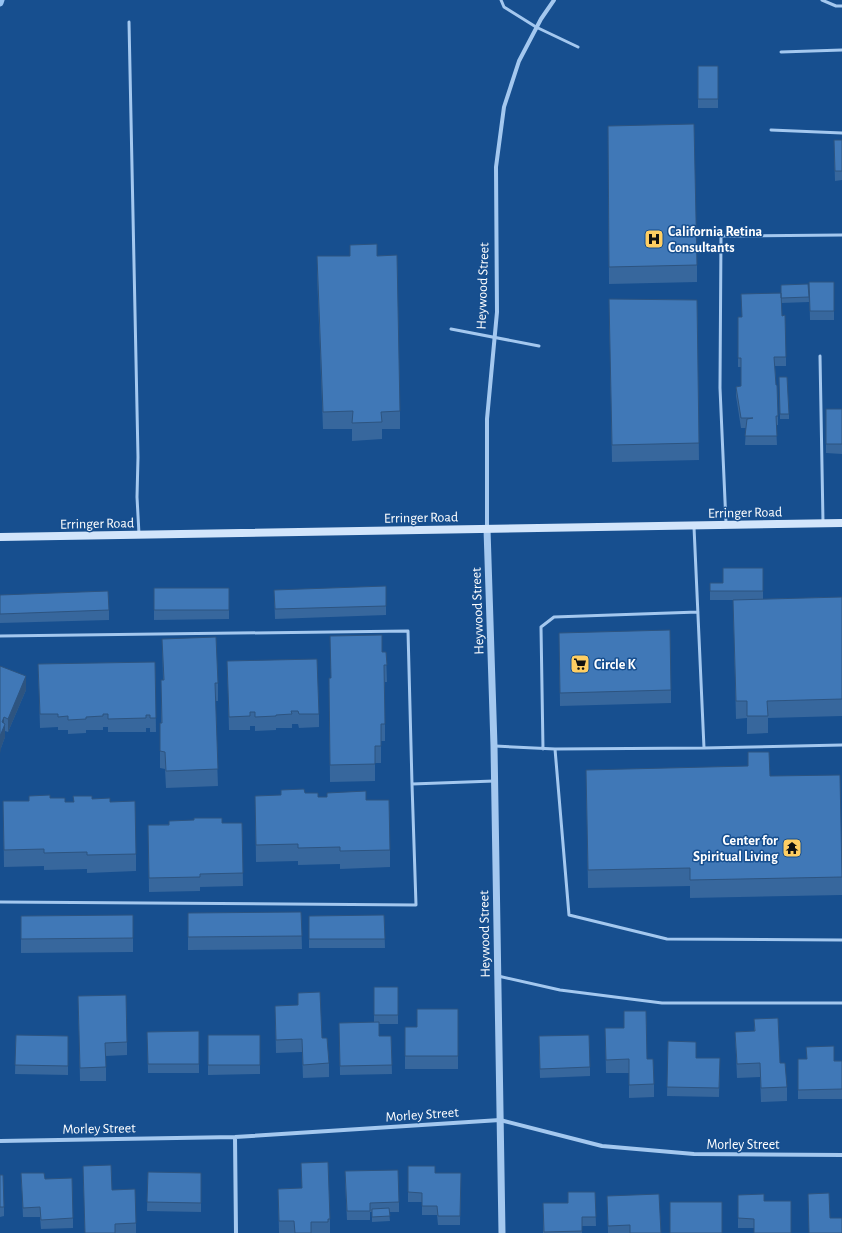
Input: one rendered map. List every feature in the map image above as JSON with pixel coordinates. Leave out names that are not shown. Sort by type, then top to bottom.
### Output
[{"type":"main road","name":"Erringer Road","points":[[0,537],[842,523]]},
{"type":"street","name":"Heywood Street","points":[[502,1233],[494,746],[487,529],[486,419],[497,312],[496,167],[504,107],[519,61],[541,19],[554,0]]},
{"type":"street","name":"Morley Street","points":[[0,1141],[235,1137],[500,1120],[602,1146],[694,1154],[842,1155]]},
{"type":"street","points":[[235,1137],[236,1233]]},
{"type":"lane","points":[[501,0],[504,7],[536,28],[578,47]]},
{"type":"lane","points":[[822,0],[836,6],[842,6]]},
{"type":"lane","points":[[129,22],[138,449],[137,497],[139,535]]},
{"type":"lane","points":[[782,52],[842,50]]},
{"type":"lane","points":[[771,130],[842,134]]},
{"type":"lane","points":[[726,525],[720,388],[721,236],[842,235]]},
{"type":"lane","points":[[451,329],[494,336],[539,346]]},
{"type":"lane","points":[[820,356],[823,523]]},
{"type":"lane","points":[[694,525],[704,748]]},
{"type":"lane","points":[[543,748],[541,627],[554,617],[698,612]]},
{"type":"lane","points":[[0,636],[408,631],[416,905],[0,902]]},
{"type":"lane","points":[[494,746],[555,749],[842,745]]},
{"type":"lane","points":[[555,749],[569,915],[667,939],[842,940]]},
{"type":"lane","points":[[412,784],[494,781]]},
{"type":"lane","points":[[497,976],[560,990],[662,1003],[842,1003]]},
{"type":"building","points":[[698,66],[718,66],[718,99],[698,99]]},
{"type":"building","points":[[694,124],[697,265],[609,267],[608,126]]},
{"type":"building","points":[[834,140],[842,140],[842,171],[835,171]]},
{"type":"building","points":[[377,244],[377,256],[397,255],[400,411],[381,412],[382,422],[352,423],[353,411],[323,412],[317,256],[350,256],[350,245]]},
{"type":"building","points":[[809,282],[834,282],[834,311],[810,311]]},
{"type":"building","points":[[808,284],[809,297],[781,298],[781,285]]},
{"type":"building","points":[[781,293],[782,316],[785,315],[786,357],[774,357],[777,385],[777,436],[745,436],[747,419],[753,418],[741,418],[736,387],[741,386],[741,358],[738,358],[738,317],[742,317],[741,294]]},
{"type":"building","points":[[609,299],[697,300],[699,443],[612,445]]},
{"type":"building","points":[[779,377],[787,377],[789,414],[780,414]]},
{"type":"building","points":[[826,409],[842,409],[842,444],[826,444]]},
{"type":"building","points":[[723,568],[763,568],[763,591],[710,591],[710,583],[723,583]]},
{"type":"building","points":[[386,586],[386,606],[275,609],[274,590]]},
{"type":"building","points":[[154,588],[229,588],[229,610],[154,610]]},
{"type":"building","points":[[108,591],[109,610],[0,614],[0,595]]},
{"type":"building","points":[[842,597],[842,699],[767,701],[768,716],[747,716],[747,701],[736,701],[733,600]]},
{"type":"building","points":[[670,630],[671,690],[560,693],[559,633]]},
{"type":"building","points":[[382,635],[382,652],[386,652],[387,665],[384,665],[385,724],[381,724],[381,746],[375,746],[375,764],[330,765],[330,636]]},
{"type":"building","points":[[216,637],[218,683],[215,683],[218,769],[166,771],[165,752],[160,751],[160,723],[162,723],[161,680],[164,680],[162,639]]},
{"type":"building","points":[[317,659],[319,714],[299,714],[298,711],[291,711],[292,714],[255,717],[255,712],[250,712],[250,716],[229,717],[227,661]]},
{"type":"building","points":[[155,662],[156,718],[150,718],[150,715],[146,715],[146,718],[108,719],[108,714],[103,714],[103,716],[86,717],[86,719],[68,720],[68,716],[58,717],[58,714],[40,714],[38,664]]},
{"type":"building","points":[[0,666],[26,676],[8,719],[4,717],[2,722],[5,724],[0,736]]},
{"type":"building","points":[[748,752],[769,752],[770,776],[840,775],[842,877],[690,880],[690,868],[588,870],[586,770],[748,766]]},
{"type":"building","points":[[304,789],[305,793],[318,793],[318,797],[327,797],[327,793],[366,791],[366,800],[389,800],[390,850],[340,851],[340,847],[298,848],[298,844],[256,845],[255,796],[281,795],[281,790]]},
{"type":"building","points":[[50,795],[50,798],[65,798],[65,802],[74,802],[73,796],[92,796],[92,799],[110,798],[110,802],[135,801],[136,854],[87,855],[87,852],[44,853],[44,849],[4,850],[3,801],[29,801],[29,796]]},
{"type":"building","points":[[194,818],[222,818],[222,823],[242,823],[243,873],[200,874],[200,877],[149,878],[148,825],[169,825],[169,821],[194,820]]},
{"type":"building","points":[[301,912],[302,936],[188,937],[188,913]]},
{"type":"building","points":[[133,915],[133,938],[21,939],[21,916]]},
{"type":"building","points":[[384,915],[385,939],[309,939],[309,916]]},
{"type":"building","points":[[374,987],[398,987],[398,1015],[374,1015]]},
{"type":"building","points":[[320,992],[322,1038],[327,1038],[329,1063],[303,1065],[302,1039],[276,1040],[275,1006],[298,1005],[298,993]]},
{"type":"building","points":[[126,995],[127,1042],[105,1043],[106,1067],[80,1068],[78,996]]},
{"type":"building","points":[[417,1009],[458,1009],[458,1056],[405,1056],[405,1027],[417,1027]]},
{"type":"building","points":[[624,1011],[646,1011],[647,1059],[653,1059],[654,1084],[629,1085],[629,1059],[606,1060],[605,1028],[624,1028]]},
{"type":"building","points":[[778,1018],[780,1063],[785,1063],[787,1087],[761,1088],[760,1063],[737,1064],[735,1032],[755,1031],[754,1019]]},
{"type":"building","points":[[379,1022],[379,1036],[391,1036],[392,1065],[340,1066],[339,1023]]},
{"type":"building","points":[[199,1031],[199,1064],[148,1064],[147,1032]]},
{"type":"building","points":[[16,1035],[68,1036],[68,1066],[15,1065]]},
{"type":"building","points":[[208,1035],[260,1035],[260,1065],[208,1065]]},
{"type":"building","points":[[589,1035],[590,1067],[540,1069],[539,1036]]},
{"type":"building","points":[[668,1041],[696,1042],[696,1058],[720,1058],[719,1088],[667,1087]]},
{"type":"building","points":[[834,1046],[834,1061],[842,1061],[842,1089],[798,1090],[798,1059],[807,1059],[806,1047]]},
{"type":"building","points":[[328,1162],[330,1219],[328,1219],[328,1222],[311,1222],[311,1233],[295,1233],[294,1221],[279,1221],[278,1189],[302,1188],[301,1163]]},
{"type":"building","points":[[111,1165],[112,1190],[135,1189],[136,1223],[115,1224],[115,1233],[85,1233],[83,1166]]},
{"type":"building","points":[[408,1166],[435,1166],[435,1173],[461,1173],[460,1216],[438,1216],[437,1206],[422,1206],[422,1193],[408,1192]]},
{"type":"building","points":[[398,1170],[399,1202],[370,1203],[370,1211],[347,1211],[345,1171]]},
{"type":"building","points":[[148,1172],[201,1173],[201,1203],[147,1202]]},
{"type":"building","points":[[21,1173],[44,1173],[45,1179],[72,1178],[73,1218],[41,1220],[40,1207],[23,1208]]},
{"type":"building","points":[[0,1175],[3,1175],[4,1207],[0,1207]]},
{"type":"building","points":[[568,1192],[595,1192],[596,1217],[582,1217],[582,1231],[544,1232],[543,1203],[568,1203]]},
{"type":"building","points":[[829,1193],[830,1218],[842,1218],[842,1233],[809,1233],[808,1194]]},
{"type":"building","points":[[659,1194],[661,1233],[630,1233],[630,1225],[608,1226],[607,1196]]},
{"type":"building","points":[[764,1194],[764,1201],[791,1201],[791,1233],[754,1233],[754,1219],[738,1218],[738,1195]]},
{"type":"building","points":[[670,1202],[722,1202],[722,1233],[670,1233]]},
{"type":"building","points":[[389,1208],[390,1216],[372,1217],[372,1209]]},
{"type":"place","name":"California Retina Consultants","points":[[654,239]]},
{"type":"place","name":"Circle K","points":[[580,664]]},
{"type":"place","name":"Center for Spiritual Living","points":[[792,848]]}]
